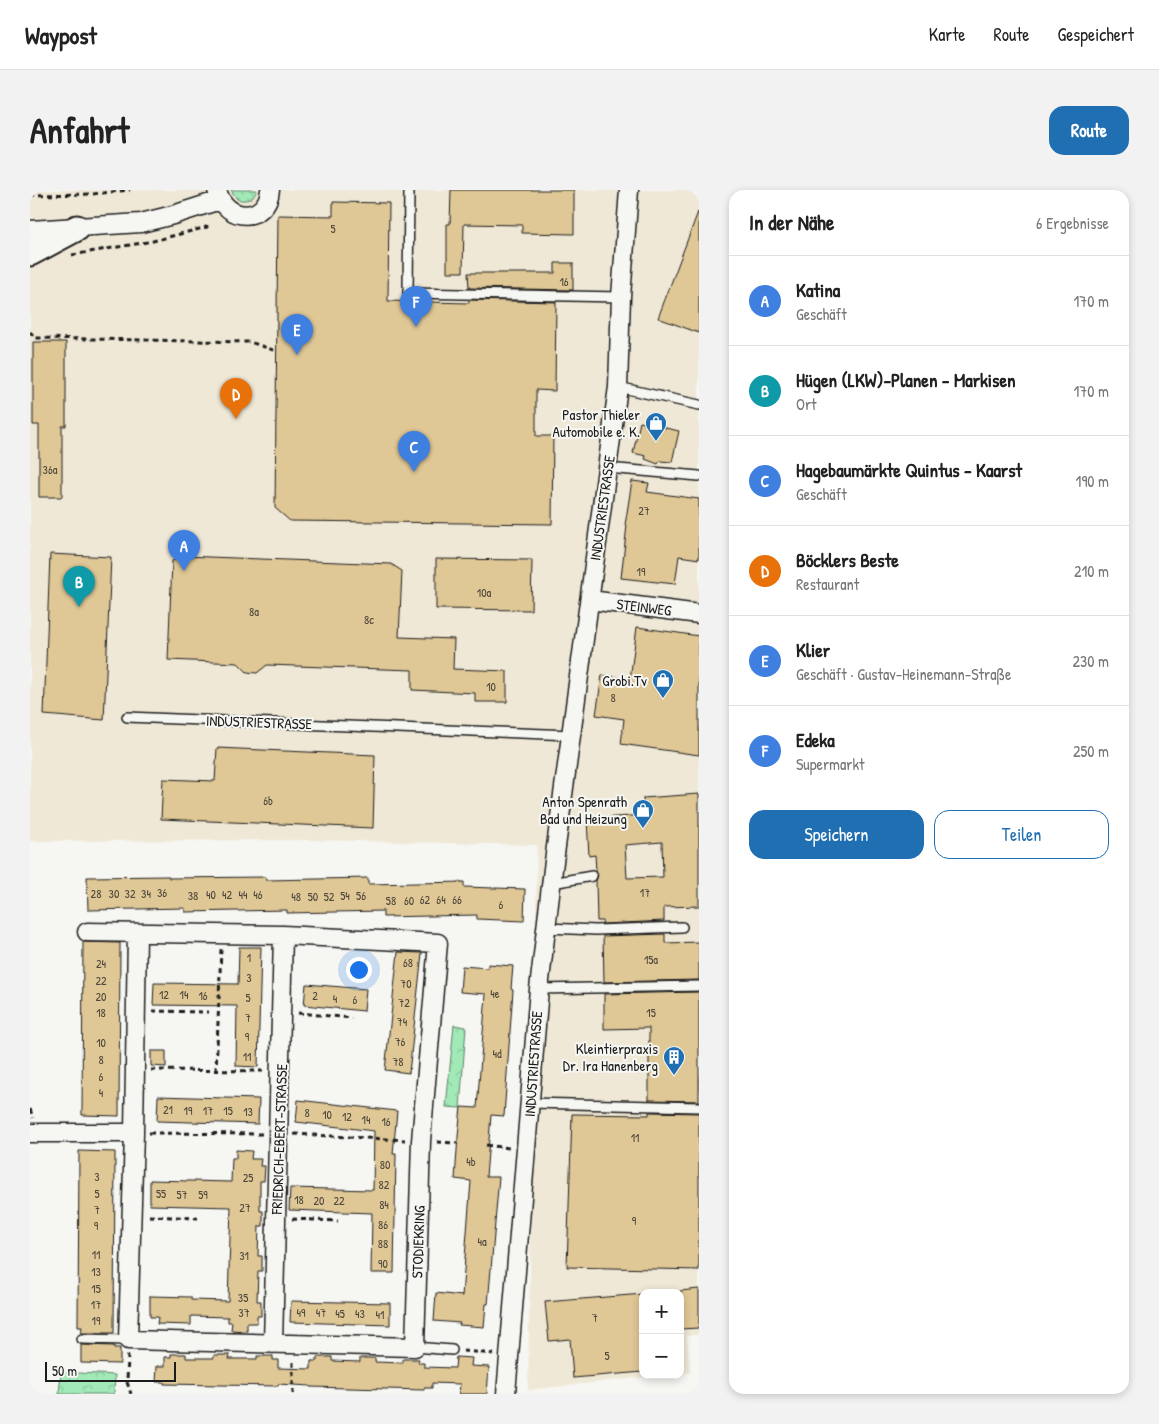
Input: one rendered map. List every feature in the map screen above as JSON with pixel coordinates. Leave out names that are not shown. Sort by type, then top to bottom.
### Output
[{"type":"main road","points":[[30,253],[77,228]]},
{"type":"street","points":[[30,230],[141,223],[201,207],[219,195],[228,210],[239,215],[252,214],[262,208],[269,197],[270,190]]},
{"type":"street","name":"INDUSTRIESTRASSE","points":[[506,1394],[539,989],[618,387],[621,297],[629,190]]},
{"type":"street","name":"STEINWEG","points":[[590,600],[699,614]]},
{"type":"street","name":"STODIEKRING","points":[[87,932],[221,933],[438,943],[421,1141],[415,1347]]},
{"type":"street","points":[[137,933],[128,1340],[415,1347]]},
{"type":"street","name":"FRIEDRICH-EBERT-STRASSE","points":[[273,1344],[283,935]]},
{"type":"street","points":[[30,1133],[134,1133]]},
{"type":"lane","points":[[409,190],[408,293],[621,297]]},
{"type":"lane","points":[[618,387],[699,405]]},
{"type":"lane","points":[[607,468],[699,476]]},
{"type":"lane","name":"INDUSTRIESTRASSE","points":[[127,717],[571,735]]},
{"type":"lane","points":[[552,883],[592,876]]},
{"type":"lane","points":[[546,928],[596,930],[682,927]]},
{"type":"lane","points":[[539,989],[699,986]]},
{"type":"lane","points":[[530,1103],[699,1107]]},
{"type":"lane","points":[[82,1339],[128,1340]]},
{"type":"lane","points":[[415,1347],[452,1350]]},
{"type":"path","points":[[30,195],[130,190]]},
{"type":"path","points":[[67,256],[154,241],[207,227],[201,207]]},
{"type":"path","points":[[30,332],[36,338],[250,342],[276,351]]},
{"type":"path","points":[[216,1071],[221,933]]},
{"type":"path","points":[[136,1011],[209,1012]]},
{"type":"path","points":[[282,1012],[352,1018]]},
{"type":"path","points":[[135,1070],[281,1071]]},
{"type":"path","points":[[486,1146],[527,1150]]},
{"type":"path","points":[[132,1216],[198,1218]]},
{"type":"path","points":[[277,1219],[338,1221]]},
{"type":"path","points":[[128,1340],[127,1382],[131,1394]]},
{"type":"path","points":[[293,1394],[294,1344]]},
{"type":"path","points":[[452,1350],[509,1357]]},
{"type":"shaded area","points":[[30,190],[699,190],[699,1334],[687,1336],[690,1372],[684,1373],[684,1289],[639,1289],[639,1378],[528,1390],[537,845],[315,840],[30,841]]},
{"type":"green space","points":[[231,190],[257,190],[252,198],[244,200],[237,199]]},
{"type":"green space","points":[[454,1025],[466,1027],[460,1108],[446,1107]]},
{"type":"green space","points":[[61,1372],[115,1375],[114,1394],[59,1394]]},
{"type":"building","points":[[451,190],[574,190],[574,234],[522,233],[522,225],[464,224],[463,272],[447,272],[447,224],[450,224]]},
{"type":"building","points":[[333,202],[389,203],[388,301],[469,303],[469,300],[556,302],[555,391],[536,390],[536,436],[553,436],[552,524],[290,521],[275,508],[278,215],[333,216]]},
{"type":"building","points":[[699,213],[699,333],[658,318]]},
{"type":"building","points":[[555,263],[573,263],[573,290],[469,288],[468,273],[555,273]]},
{"type":"building","points":[[33,342],[66,342],[66,426],[62,426],[62,497],[39,497],[39,425],[33,425]]},
{"type":"building","name":"Pastor Thieler Automobile e. K.","points":[[640,422],[679,431],[672,462],[660,461],[658,464],[645,459],[646,456],[633,453]]},
{"type":"building","points":[[632,481],[649,483],[647,492],[699,499],[699,559],[679,556],[675,584],[621,578],[627,525],[625,525]]},
{"type":"building","points":[[50,554],[111,557],[104,720],[44,715]]},
{"type":"building","points":[[183,556],[391,564],[402,571],[399,637],[454,639],[453,669],[507,671],[507,702],[475,702],[475,693],[412,690],[412,670],[267,665],[257,673],[247,672],[238,663],[168,660],[172,561]]},
{"type":"building","points":[[436,559],[532,560],[531,610],[436,609]]},
{"type":"building","name":"Grobi.Tv","points":[[637,627],[699,636],[699,755],[621,744],[624,719],[596,715],[602,675],[630,679]]},
{"type":"building","points":[[217,748],[375,755],[373,828],[161,819],[163,779],[215,781]]},
{"type":"building","points":[[699,794],[699,906],[664,907],[664,921],[603,924],[602,921],[597,921],[596,881],[598,875],[595,855],[589,856],[587,819],[644,815],[643,798]],"holes":[[[662,842],[663,877],[627,878],[625,845]]]},
{"type":"building","points":[[169,876],[169,878],[266,877],[266,880],[368,878],[368,884],[464,882],[464,887],[525,889],[524,921],[477,919],[477,915],[383,917],[383,911],[287,913],[287,910],[185,912],[185,908],[88,910],[87,877]]},
{"type":"building","points":[[665,934],[665,943],[699,942],[699,980],[604,982],[603,936]]},
{"type":"building","points":[[83,942],[120,943],[119,1116],[82,1115]]},
{"type":"building","points":[[239,947],[261,947],[258,1067],[236,1066],[237,1006],[153,1005],[154,983],[238,984]]},
{"type":"building","points":[[398,952],[422,953],[409,1073],[385,1070]]},
{"type":"building","points":[[488,964],[513,966],[511,989],[513,990],[504,1116],[491,1115],[486,1177],[499,1177],[488,1304],[486,1304],[484,1327],[434,1321],[436,1293],[462,1296],[471,1181],[455,1179],[458,1136],[461,1107],[477,1108],[484,1020],[486,994],[460,992],[462,966],[488,968]]},
{"type":"building","points":[[306,984],[366,989],[364,1011],[304,1005]]},
{"type":"building","points":[[699,992],[699,1101],[649,1100],[649,1028],[604,1029],[604,994]]},
{"type":"building","points":[[151,1051],[166,1051],[166,1067],[151,1066]]},
{"type":"building","points":[[158,1096],[259,1099],[258,1124],[157,1121]]},
{"type":"building","points":[[298,1100],[397,1111],[393,1154],[396,1154],[394,1273],[371,1273],[372,1213],[289,1210],[290,1188],[373,1190],[374,1131],[296,1122]]},
{"type":"building","points":[[649,1112],[699,1113],[699,1270],[567,1267],[572,1114],[649,1115]]},
{"type":"building","points":[[236,1150],[252,1151],[251,1159],[261,1159],[260,1166],[265,1166],[264,1181],[260,1181],[260,1211],[263,1211],[263,1226],[259,1226],[258,1256],[262,1256],[262,1271],[258,1271],[257,1301],[261,1301],[261,1316],[257,1316],[257,1323],[247,1323],[247,1331],[231,1330],[232,1322],[228,1322],[228,1317],[191,1316],[191,1325],[157,1324],[158,1317],[150,1317],[150,1296],[191,1297],[191,1300],[228,1301],[231,1207],[150,1205],[150,1180],[231,1182],[232,1158],[236,1158]]},
{"type":"building","points":[[79,1151],[115,1152],[114,1333],[81,1333],[82,1327],[78,1327]]},
{"type":"building","points":[[699,1289],[699,1328],[684,1329],[684,1291]]},
{"type":"building","points":[[639,1294],[639,1372],[573,1378],[570,1339],[549,1341],[545,1302]]},
{"type":"building","points":[[291,1301],[390,1303],[390,1325],[290,1322]]},
{"type":"building","points":[[81,1345],[114,1346],[114,1348],[120,1348],[120,1364],[81,1363]]},
{"type":"building","points":[[171,1354],[186,1354],[186,1358],[214,1358],[214,1355],[230,1355],[229,1359],[257,1359],[257,1356],[273,1356],[273,1360],[278,1360],[278,1368],[311,1369],[311,1361],[317,1361],[317,1357],[332,1357],[332,1361],[360,1362],[360,1358],[375,1358],[375,1362],[403,1363],[403,1359],[419,1359],[418,1363],[424,1363],[424,1367],[455,1368],[456,1357],[472,1358],[471,1366],[489,1367],[487,1394],[459,1394],[460,1384],[432,1383],[432,1388],[424,1388],[424,1390],[310,1387],[278,1384],[278,1386],[164,1384],[164,1382],[156,1382],[157,1366],[165,1366],[165,1357],[171,1357]]},
{"type":"place","name":"Edeka","points":[[416,327]]},
{"type":"place","name":"Klier","points":[[297,355]]},
{"type":"place","name":"Böcklers Beste","points":[[236,419]]},
{"type":"place","name":"Pastor Thieler Automobile e. K.","points":[[656,442]]},
{"type":"place","name":"Hagebaumärkte Quintus - Kaarst","points":[[414,472]]},
{"type":"place","name":"Katina","points":[[184,571]]},
{"type":"place","name":"Hügen (LKW)-Planen - Markisen","points":[[79,607]]},
{"type":"place","name":"Grobi.Tv","points":[[663,699]]},
{"type":"place","name":"Anton Spenrath Bad und Heizung","points":[[643,829]]},
{"type":"place","name":"Kleintierpraxis Dr. Ira Hanenberg","points":[[674,1076]]}]
